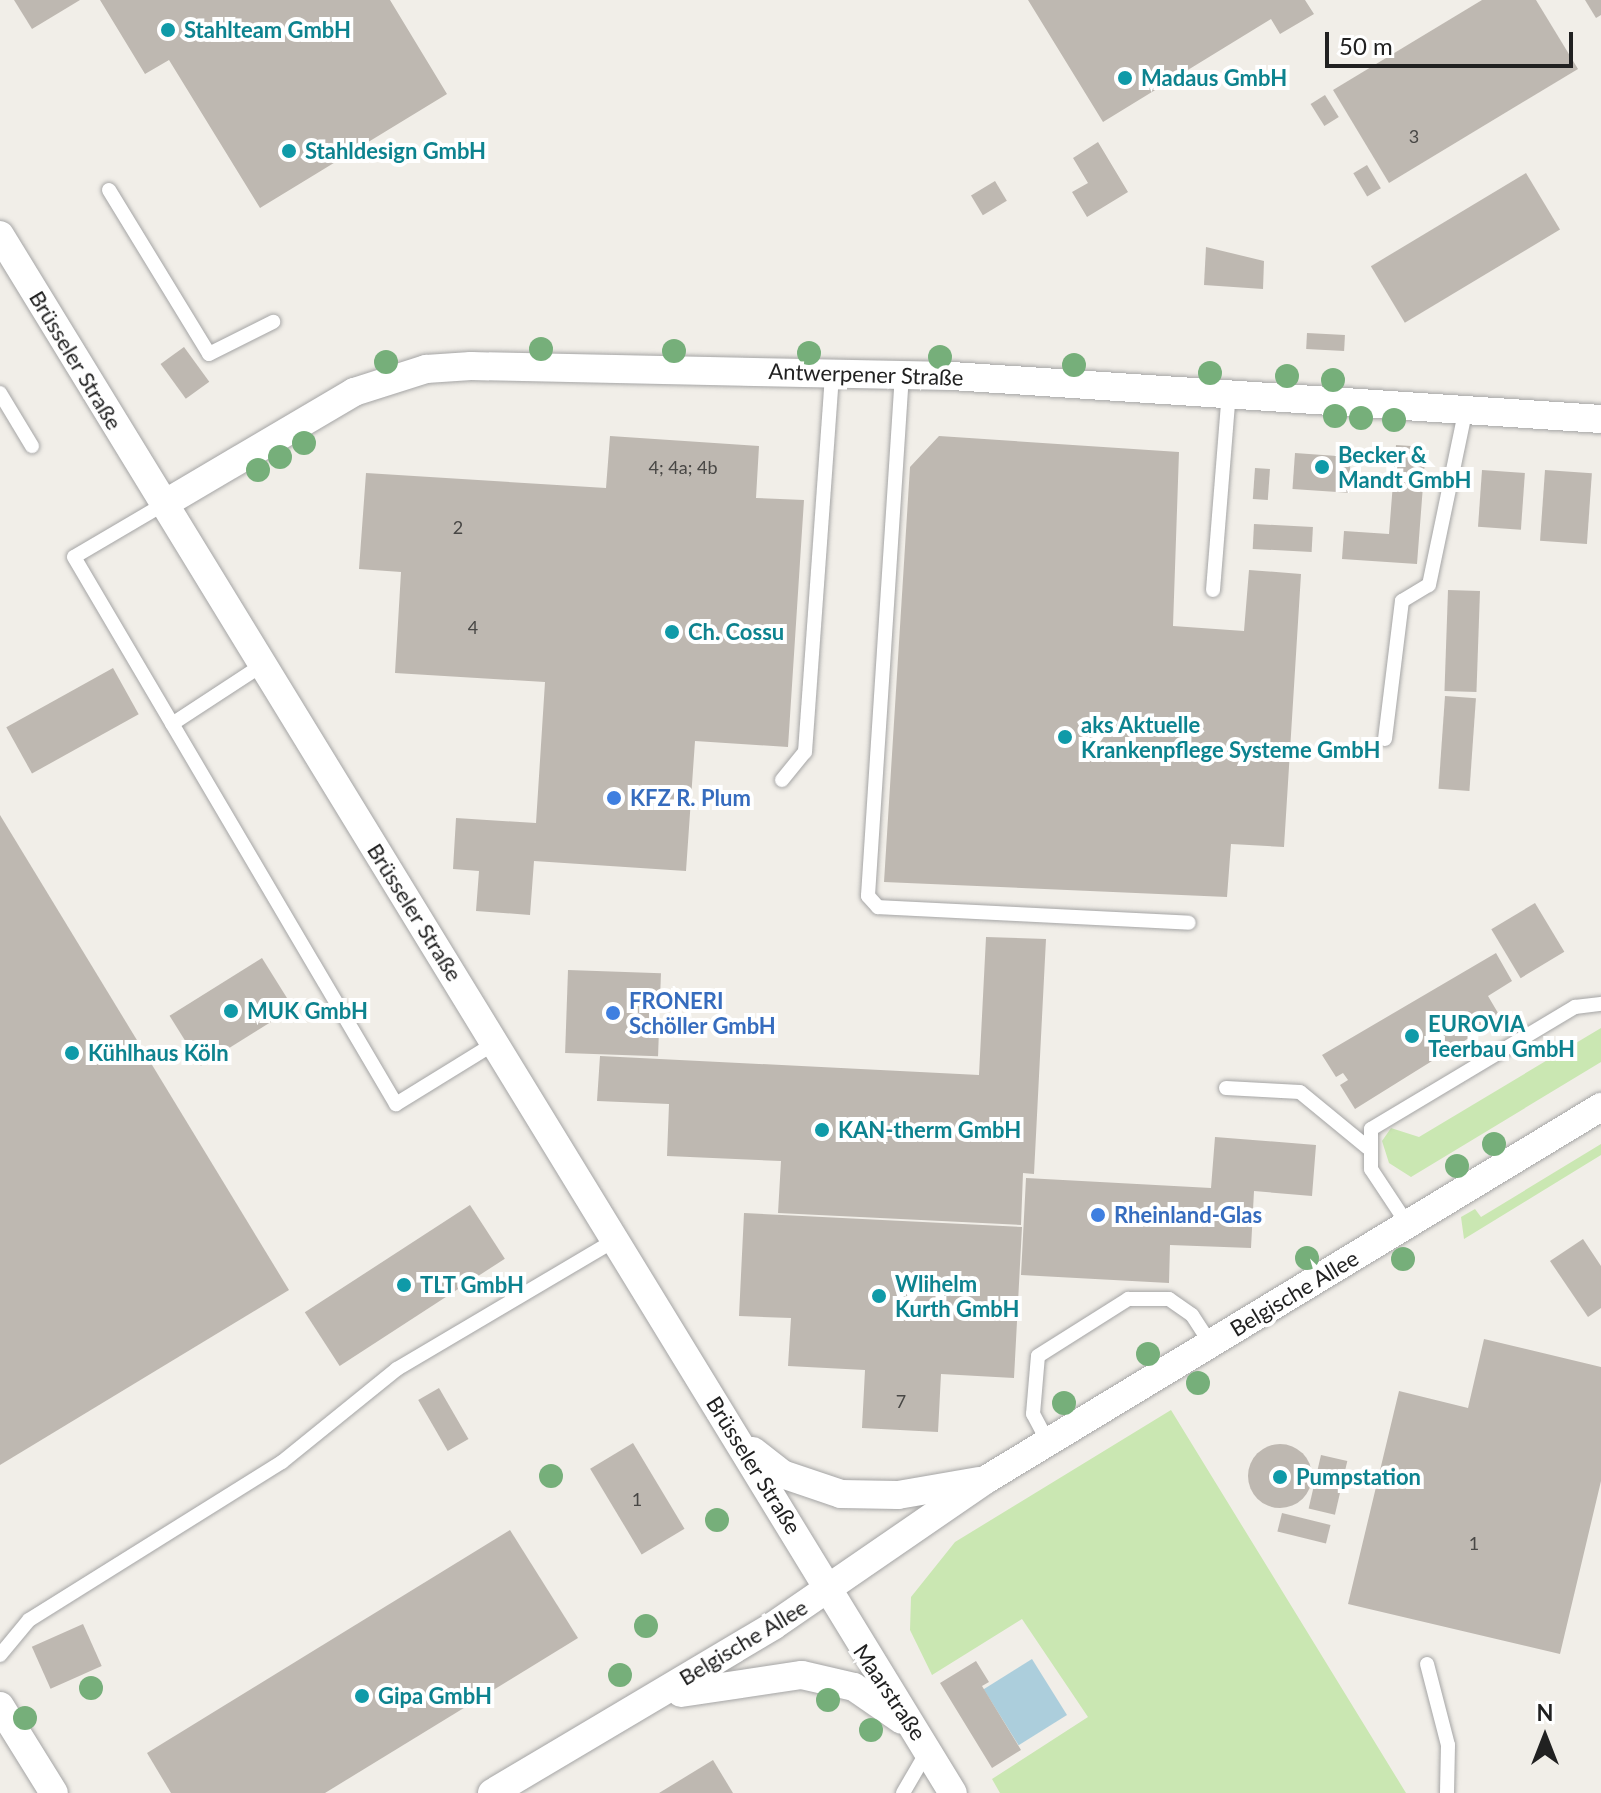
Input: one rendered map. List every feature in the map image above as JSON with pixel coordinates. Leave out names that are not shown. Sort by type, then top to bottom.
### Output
[{"type":"street","name":"Brüsseler Straße","points":[[0,235],[742,1443],[828,1591]]},
{"type":"street","name":"Antwerpener Straße","points":[[164,504],[354,392],[426,369],[902,374],[1601,419]]},
{"type":"street","name":"Belgische Allee","points":[[492,1793],[828,1591],[987,1479],[1601,1107]]},
{"type":"street","name":"Belgische Allee","points":[[742,1443],[782,1474],[841,1494],[898,1495],[987,1479]]},
{"type":"street","name":"Maarstraße","points":[[828,1591],[953,1793]]},
{"type":"street","points":[[623,1712],[713,1683],[802,1675],[854,1687],[923,1741]]},
{"type":"street","points":[[0,1706],[54,1793]]},
{"type":"lane","points":[[109,190],[209,354],[273,322]]},
{"type":"lane","points":[[782,780],[805,752],[832,372]]},
{"type":"lane","points":[[902,374],[868,896],[878,907],[1189,923]]},
{"type":"lane","points":[[0,393],[32,446]]},
{"type":"lane","points":[[1213,590],[1229,393]]},
{"type":"lane","points":[[1385,739],[1402,601],[1429,585],[1466,408]]},
{"type":"lane","points":[[164,504],[74,557],[396,1104],[495,1043]]},
{"type":"lane","points":[[172,724],[262,665]]},
{"type":"lane","points":[[1408,1225],[1371,1169],[1367,1147],[1371,1129],[1575,1007],[1601,1004]]},
{"type":"lane","points":[[1226,1088],[1300,1092],[1367,1147]]},
{"type":"lane","points":[[0,1655],[29,1620],[282,1462],[397,1369],[615,1240]]},
{"type":"lane","points":[[1048,1442],[1033,1414],[1038,1356],[1128,1299],[1169,1299],[1192,1315],[1211,1344]]},
{"type":"lane","points":[[1427,1664],[1448,1745],[1447,1793]]},
{"type":"lane","points":[[903,1793],[923,1741]]},
{"type":"green space","points":[[1601,1028],[1601,1062],[1411,1177],[1389,1163],[1382,1141],[1391,1128],[1419,1137]]},
{"type":"green space","points":[[1601,1144],[1601,1155],[1464,1239],[1461,1217],[1475,1209],[1481,1217]]},
{"type":"green space","points":[[1171,1410],[1406,1793],[1000,1793],[992,1779],[1088,1717],[1022,1619],[932,1675],[910,1630],[911,1597],[955,1542]]},
{"type":"water","points":[[1032,1659],[1067,1715],[1019,1745],[984,1689]]},
{"type":"building","points":[[14,0],[80,0],[32,29]]},
{"type":"building","name":"Stahldesign GmbH","points":[[100,0],[390,0],[447,94],[260,208],[169,60],[145,74]]},
{"type":"building","name":"Madaus GmbH","points":[[1028,0],[1305,0],[1314,14],[1280,34],[1271,19],[1103,122]]},
{"type":"building","points":[[1482,0],[1536,0],[1578,69],[1389,183],[1333,90]]},
{"type":"building","points":[[1585,0],[1601,0],[1601,15],[1596,18]]},
{"type":"building","points":[[1325,95],[1339,117],[1324,126],[1311,104]]},
{"type":"building","points":[[1098,142],[1128,192],[1087,217],[1072,192],[1088,183],[1073,158]]},
{"type":"building","points":[[1367,165],[1381,188],[1367,196],[1353,173]]},
{"type":"building","points":[[1526,173],[1560,230],[1405,323],[1371,266]]},
{"type":"building","points":[[995,181],[1007,201],[983,215],[971,195]]},
{"type":"building","points":[[1206,247],[1264,261],[1263,289],[1204,285]]},
{"type":"building","points":[[1307,333],[1345,335],[1344,351],[1306,349]]},
{"type":"building","points":[[184,347],[209,382],[186,399],[161,364]]},
{"type":"building","points":[[610,436],[759,446],[756,498],[804,500],[788,747],[695,741],[686,871],[534,861],[530,915],[476,911],[479,871],[453,869],[456,818],[536,823],[545,682],[395,673],[401,572],[359,569],[366,473],[606,488]]},
{"type":"building","name":"aks Aktuelle Krankenpflege Systeme GmbH","points":[[939,436],[1179,452],[1173,626],[1244,631],[1249,570],[1301,574],[1284,847],[1231,844],[1227,897],[884,882],[910,467]]},
{"type":"building","points":[[1396,445],[1426,447],[1417,564],[1342,559],[1344,531],[1389,534]]},
{"type":"building","name":"Becker & Mandt GmbH","points":[[1295,453],[1351,457],[1348,493],[1292,489]]},
{"type":"building","points":[[1255,468],[1270,469],[1268,500],[1253,499]]},
{"type":"building","points":[[1482,470],[1525,473],[1521,530],[1478,527]]},
{"type":"building","points":[[1545,470],[1592,473],[1587,544],[1540,541]]},
{"type":"building","points":[[1254,524],[1313,527],[1312,552],[1253,549]]},
{"type":"building","points":[[1448,590],[1480,591],[1476,692],[1444,691]]},
{"type":"building","points":[[113,668],[139,714],[32,774],[6,727]]},
{"type":"building","points":[[1445,696],[1476,698],[1469,791],[1439,789]]},
{"type":"building","name":"Kühlhaus Köln","points":[[0,815],[289,1290],[0,1465]]},
{"type":"building","points":[[1535,903],[1564,952],[1521,978],[1491,929]]},
{"type":"building","points":[[986,937],[1046,939],[1034,1174],[1023,1173],[1021,1225],[778,1213],[781,1161],[667,1156],[669,1104],[597,1101],[600,1056],[979,1075]]},
{"type":"building","name":"EUROVIA Teerbau GmbH","points":[[1496,953],[1512,981],[1488,996],[1501,1018],[1355,1109],[1340,1085],[1348,1080],[1343,1073],[1336,1077],[1322,1055]]},
{"type":"building","name":"MUK GmbH","points":[[262,958],[293,1008],[201,1066],[170,1016]]},
{"type":"building","name":"FRONERI Schöller GmbH","points":[[568,970],[661,973],[658,1056],[565,1053]]},
{"type":"building","points":[[1215,1137],[1316,1145],[1312,1196],[1254,1191],[1251,1248],[1170,1245],[1169,1283],[1021,1275],[1026,1178],[1211,1188]]},
{"type":"building","name":"TLT GmbH","points":[[470,1205],[505,1259],[340,1366],[305,1312]]},
{"type":"building","name":"Wlihelm Kurth GmbH","points":[[744,1213],[1022,1227],[1014,1378],[941,1374],[938,1432],[862,1428],[865,1370],[788,1366],[791,1318],[739,1316]]},
{"type":"building","points":[[1583,1239],[1601,1266],[1601,1308],[1588,1317],[1550,1261]]},
{"type":"building","points":[[1484,1339],[1601,1367],[1601,1481],[1560,1654],[1348,1604],[1399,1391],[1468,1408]]},
{"type":"building","points":[[439,1388],[468,1439],[448,1451],[418,1400]]},
{"type":"building","points":[[633,1443],[685,1529],[642,1554],[590,1469]]},
{"type":"building","name":"Pumpstation","points":[[1280,1444],[1292,1446],[1303,1453],[1310,1464],[1310,1488],[1303,1499],[1292,1506],[1280,1508],[1268,1506],[1257,1499],[1250,1488],[1248,1476],[1250,1464],[1257,1453],[1268,1446]]},
{"type":"building","name":"Pumpstation","points":[[1321,1455],[1347,1461],[1335,1515],[1309,1509]]},
{"type":"building","points":[[1282,1513],[1331,1525],[1326,1544],[1277,1531]]},
{"type":"building","name":"Gipa GmbH","points":[[510,1530],[578,1638],[325,1793],[171,1793],[147,1753]]},
{"type":"building","points":[[83,1624],[102,1666],[51,1689],[32,1647]]},
{"type":"building","points":[[976,1661],[989,1682],[982,1686],[1021,1750],[992,1768],[940,1683]]},
{"type":"building","points":[[713,1760],[733,1793],[659,1793]]},
{"type":"place","name":"Stahlteam GmbH","points":[[168,30]]},
{"type":"place","name":"Madaus GmbH","points":[[1125,78]]},
{"type":"place","name":"Stahldesign GmbH","points":[[289,151]]},
{"type":"place","name":"Becker & Mandt GmbH","points":[[1322,467]]},
{"type":"place","name":"Ch. Cossu","points":[[672,632]]},
{"type":"place","name":"aks Aktuelle Krankenpflege Systeme GmbH","points":[[1065,737]]},
{"type":"place","name":"KFZ R. Plum","points":[[614,798]]},
{"type":"place","name":"MUK GmbH","points":[[231,1011]]},
{"type":"place","name":"FRONERI Schöller GmbH","points":[[613,1013]]},
{"type":"place","name":"EUROVIA Teerbau GmbH","points":[[1412,1036]]},
{"type":"place","name":"Kühlhaus Köln","points":[[72,1053]]},
{"type":"place","name":"KAN-therm GmbH","points":[[822,1130]]},
{"type":"place","name":"Rheinland-Glas","points":[[1098,1215]]},
{"type":"place","name":"TLT GmbH","points":[[404,1285]]},
{"type":"place","name":"Wlihelm Kurth GmbH","points":[[879,1296]]},
{"type":"place","name":"Pumpstation","points":[[1280,1477]]},
{"type":"place","name":"Gipa GmbH","points":[[362,1696]]}]
